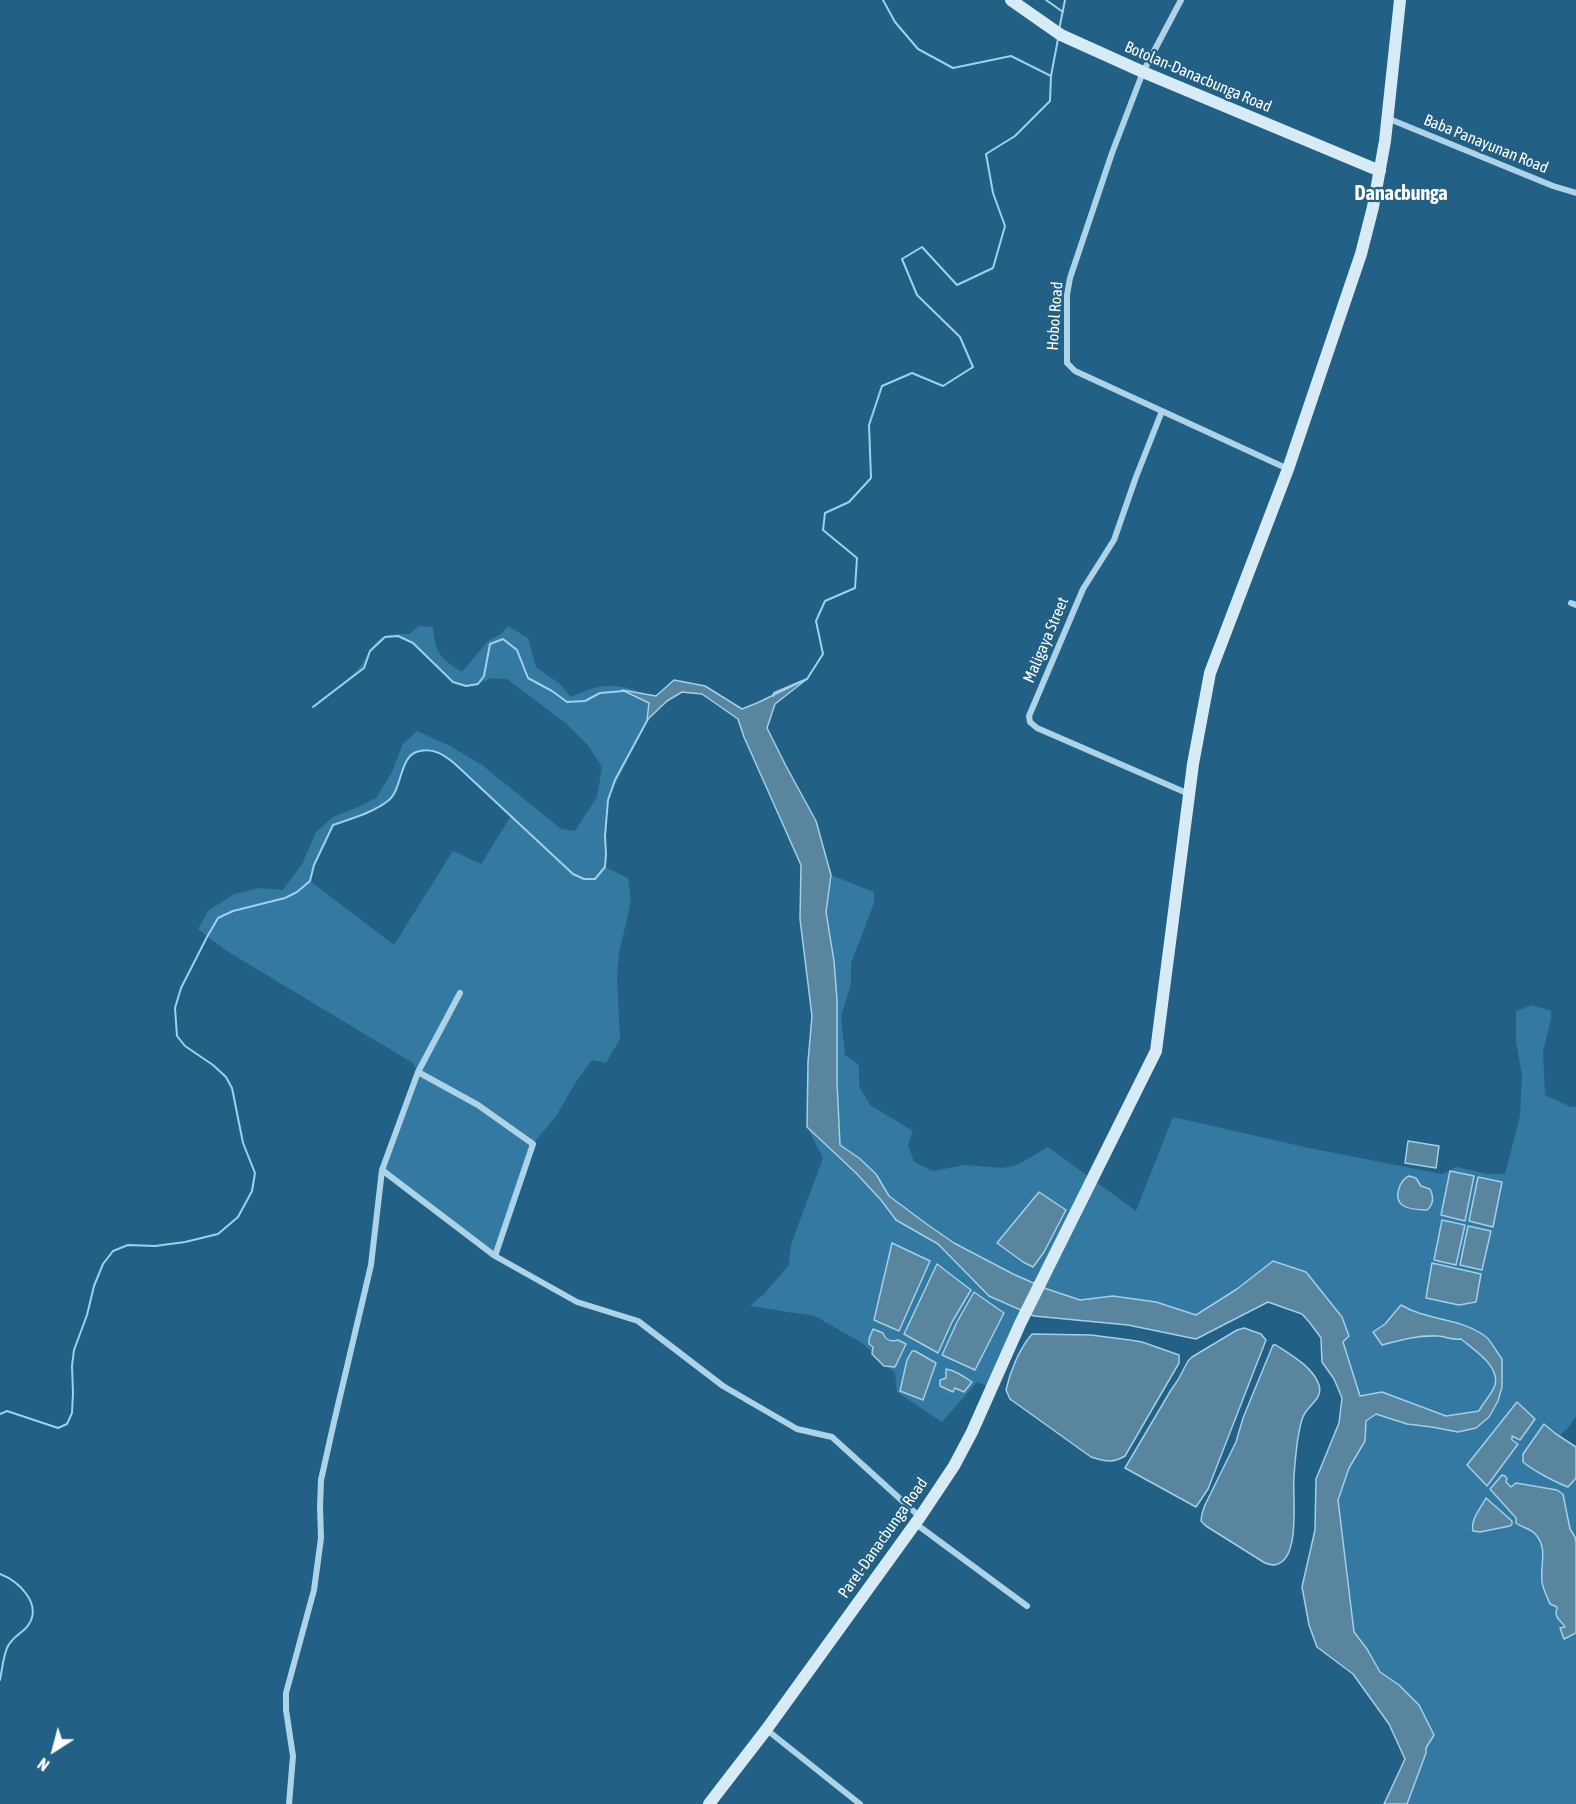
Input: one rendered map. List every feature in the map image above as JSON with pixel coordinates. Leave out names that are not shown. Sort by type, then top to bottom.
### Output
[{"type":"main road","name":"Botolan-Danacbunga Road","points":[[1011,0],[1060,35],[1380,171]]},
{"type":"main road","name":"Parel-Danacbunga Road","points":[[710,1804],[918,1520],[954,1466],[972,1432],[1020,1324],[1156,1051],[1189,794],[1210,673],[1288,469],[1361,254],[1380,171],[1400,0]]},
{"type":"street","name":"Hobol Road","points":[[1181,0],[1143,72],[1112,153],[1070,278],[1067,295],[1066,358],[1069,367],[1075,371],[1288,469]]},
{"type":"street","name":"Baba Panayunan Road","points":[[1387,118],[1553,186],[1576,193]]},
{"type":"street","name":"Maligaya Street","points":[[1162,411],[1114,540],[1083,589],[1029,716],[1030,722],[1037,728],[1189,794]]},
{"type":"street","points":[[289,1804],[293,1756],[286,1710],[286,1692],[314,1590],[321,1538],[321,1480],[371,1265],[382,1170],[418,1072],[460,993]]},
{"type":"street","points":[[418,1072],[478,1105],[533,1144],[495,1256]]},
{"type":"street","points":[[382,1170],[495,1256],[577,1302],[638,1321],[723,1386],[797,1429],[832,1437],[918,1520],[1027,1606]]},
{"type":"street","points":[[766,1730],[860,1804]]},
{"type":"shaded area","points":[[419,626],[433,627],[437,650],[448,663],[462,672],[488,641],[502,633],[508,626],[528,638],[536,667],[560,684],[571,697],[600,687],[617,686],[647,694],[624,691],[649,703],[647,720],[608,799],[605,867],[628,878],[631,899],[619,952],[617,979],[620,1039],[606,1063],[592,1060],[556,1116],[533,1144],[495,1256],[382,1170],[418,1072],[413,1063],[225,950],[198,929],[208,911],[234,894],[260,888],[283,890],[302,864],[316,832],[333,817],[377,797],[392,772],[403,744],[417,731],[450,746],[482,765],[561,829],[575,831],[597,797],[602,767],[587,744],[567,724],[507,679],[491,678],[466,686],[453,682],[413,644],[398,636],[385,637],[370,651],[364,668],[313,707],[354,673],[374,644],[381,638],[391,635],[409,634]],"holes":[[[430,749],[444,755],[511,816],[481,864],[453,851],[394,945],[310,881],[314,865],[333,825],[370,812],[389,800],[397,789],[411,756],[417,751]]]},
{"type":"shaded area","points":[[807,679],[775,704],[767,728],[816,821],[831,875],[826,912],[834,961],[837,1000],[840,1145],[876,1174],[889,1196],[954,1243],[1013,1274],[1080,1300],[1113,1296],[1156,1302],[1196,1315],[1237,1289],[1273,1261],[1306,1272],[1342,1317],[1349,1336],[1343,1342],[1360,1396],[1382,1392],[1446,1416],[1479,1411],[1494,1388],[1496,1378],[1490,1365],[1461,1339],[1424,1336],[1382,1345],[1373,1332],[1385,1324],[1401,1305],[1422,1314],[1475,1330],[1492,1343],[1502,1359],[1502,1387],[1498,1401],[1489,1417],[1476,1428],[1458,1432],[1407,1424],[1376,1414],[1366,1421],[1365,1441],[1349,1468],[1338,1500],[1354,1632],[1380,1672],[1399,1685],[1419,1705],[1434,1735],[1426,1748],[1407,1804],[1384,1804],[1405,1759],[1389,1724],[1353,1674],[1317,1647],[1309,1625],[1302,1587],[1315,1530],[1316,1479],[1339,1423],[1342,1398],[1334,1379],[1322,1362],[1321,1338],[1310,1323],[1302,1314],[1268,1302],[1196,1339],[1128,1325],[1034,1316],[989,1296],[938,1244],[896,1220],[856,1173],[807,1127],[808,1062],[812,1016],[800,919],[801,865],[738,719],[702,694],[682,692],[667,701],[647,720],[649,703],[622,690],[656,696],[674,680],[705,686],[742,709]]},
{"type":"shaded area","points":[[831,875],[874,892],[874,903],[851,963],[851,984],[841,1016],[845,1055],[859,1065],[859,1086],[870,1105],[913,1131],[908,1145],[914,1162],[933,1171],[965,1165],[1003,1168],[1017,1165],[1048,1147],[1136,1211],[1173,1117],[1309,1148],[1442,1174],[1457,1167],[1487,1174],[1505,1174],[1520,1116],[1522,1076],[1516,1041],[1516,1011],[1532,1005],[1551,1011],[1543,1052],[1545,1095],[1571,1107],[1576,1107],[1576,1416],[1560,1435],[1576,1448],[1576,1804],[1407,1804],[1426,1748],[1399,1685],[1380,1672],[1354,1632],[1338,1500],[1349,1468],[1365,1441],[1366,1421],[1377,1414],[1407,1424],[1476,1428],[1502,1387],[1502,1360],[1488,1338],[1454,1321],[1421,1315],[1401,1305],[1385,1324],[1374,1332],[1382,1345],[1423,1337],[1462,1339],[1486,1360],[1491,1366],[1495,1380],[1494,1387],[1479,1411],[1446,1416],[1382,1392],[1360,1397],[1343,1342],[1342,1317],[1306,1271],[1273,1261],[1237,1289],[1196,1315],[1156,1302],[1113,1296],[1080,1300],[1013,1274],[954,1243],[928,1225],[889,1196],[876,1174],[840,1145],[837,1000],[834,961],[826,912]]},
{"type":"shaded area","points":[[807,1127],[856,1173],[896,1220],[938,1244],[989,1296],[1025,1314],[992,1388],[977,1382],[942,1422],[897,1392],[895,1373],[862,1343],[815,1316],[750,1306],[764,1294],[789,1265],[791,1245],[823,1158]]},
{"type":"shaded area","points":[[1408,1141],[1439,1146],[1436,1168],[1405,1163]]},
{"type":"shaded area","points":[[1450,1171],[1474,1176],[1465,1221],[1441,1215]]},
{"type":"shaded area","points":[[1409,1176],[1416,1178],[1421,1186],[1430,1189],[1433,1200],[1427,1210],[1407,1207],[1399,1202],[1399,1189]]},
{"type":"shaded area","points":[[1478,1177],[1502,1182],[1493,1227],[1469,1221]]},
{"type":"shaded area","points":[[1039,1192],[1066,1210],[1044,1252],[1033,1267],[997,1243]]},
{"type":"shaded area","points":[[1442,1220],[1465,1225],[1456,1265],[1434,1260]]},
{"type":"shaded area","points":[[1468,1226],[1491,1231],[1482,1270],[1460,1265]]},
{"type":"shaded area","points":[[892,1243],[930,1261],[899,1331],[874,1320]]},
{"type":"shaded area","points":[[1432,1263],[1481,1274],[1476,1302],[1459,1305],[1426,1298]]},
{"type":"shaded area","points":[[937,1264],[971,1290],[952,1322],[938,1353],[904,1334]]},
{"type":"shaded area","points":[[974,1292],[1004,1313],[975,1370],[942,1355]]},
{"type":"shaded area","points":[[1244,1328],[1261,1334],[1266,1340],[1208,1489],[1196,1507],[1125,1468],[1188,1361],[1237,1330]]},
{"type":"shaded area","points":[[873,1329],[883,1333],[889,1340],[898,1340],[906,1344],[895,1367],[884,1366],[872,1354],[873,1347],[869,1344],[869,1339]]},
{"type":"shaded area","points":[[1032,1334],[1091,1335],[1130,1340],[1179,1355],[1179,1363],[1125,1456],[1112,1461],[1091,1457],[1010,1399],[1006,1390],[1010,1376],[1019,1354]]},
{"type":"shaded area","points":[[1273,1345],[1307,1367],[1320,1389],[1318,1397],[1305,1413],[1299,1434],[1294,1476],[1292,1541],[1283,1561],[1274,1565],[1265,1563],[1201,1521],[1205,1505],[1236,1442],[1243,1418]]},
{"type":"shaded area","points":[[912,1351],[936,1363],[923,1400],[900,1391],[907,1360]]},
{"type":"shaded area","points":[[946,1369],[972,1382],[964,1392],[955,1388],[953,1392],[940,1386],[940,1380],[946,1378]]},
{"type":"shaded area","points":[[1517,1402],[1535,1419],[1520,1440],[1512,1436],[1512,1440],[1518,1444],[1487,1486],[1467,1465]]},
{"type":"shaded area","points":[[1544,1424],[1576,1447],[1576,1478],[1568,1487],[1523,1462],[1523,1454]]},
{"type":"shaded area","points":[[1502,1475],[1511,1487],[1516,1483],[1557,1490],[1563,1494],[1570,1529],[1576,1542],[1576,1633],[1564,1639],[1560,1628],[1565,1627],[1556,1615],[1557,1607],[1550,1604],[1543,1585],[1543,1551],[1540,1540],[1532,1531],[1516,1523],[1516,1518],[1490,1489]]},
{"type":"shaded area","points":[[1486,1498],[1512,1521],[1510,1526],[1480,1532],[1473,1531],[1474,1518]]},
{"type":"waterway","points":[[883,0],[895,22],[918,49],[953,68],[1011,56],[1051,76]]},
{"type":"waterway","points":[[1046,0],[1063,12]]},
{"type":"waterway","points":[[1059,30],[1065,0]]},
{"type":"waterway","points":[[773,696],[774,693],[807,679],[823,654],[816,621],[825,601],[855,588],[857,558],[823,530],[825,513],[849,502],[871,478],[869,425],[882,386],[912,373],[943,386],[973,367],[960,337],[917,295],[902,259],[922,247],[957,285],[993,268],[1005,226],[993,193],[986,154],[1015,136],[1050,101],[1051,76],[1058,39]]},
{"type":"waterway","points":[[313,707],[364,668],[370,651],[385,637],[398,636],[413,643],[453,682],[466,686],[478,684],[484,676],[490,644],[503,639],[517,650],[528,678],[567,702],[585,701],[600,693],[623,691]]},
{"type":"waterway","points":[[0,1414],[7,1411],[58,1428],[67,1424],[72,1413],[74,1350],[87,1315],[94,1286],[103,1264],[113,1251],[128,1245],[155,1246],[218,1234],[238,1217],[252,1191],[255,1173],[243,1143],[232,1088],[226,1077],[185,1046],[177,1036],[175,1008],[181,988],[218,918],[233,911],[285,898],[297,892],[310,881],[314,865],[333,825],[370,812],[389,800],[397,788],[408,758],[413,753],[425,750],[438,753],[454,763],[573,874],[584,879],[595,879],[605,867],[608,800],[615,780],[648,719]]},
{"type":"waterway","points":[[0,1574],[21,1587],[32,1608],[29,1624],[7,1648],[0,1680]]},
{"type":"district","name":"Danacbunga","points":[[1401,194]]}]
